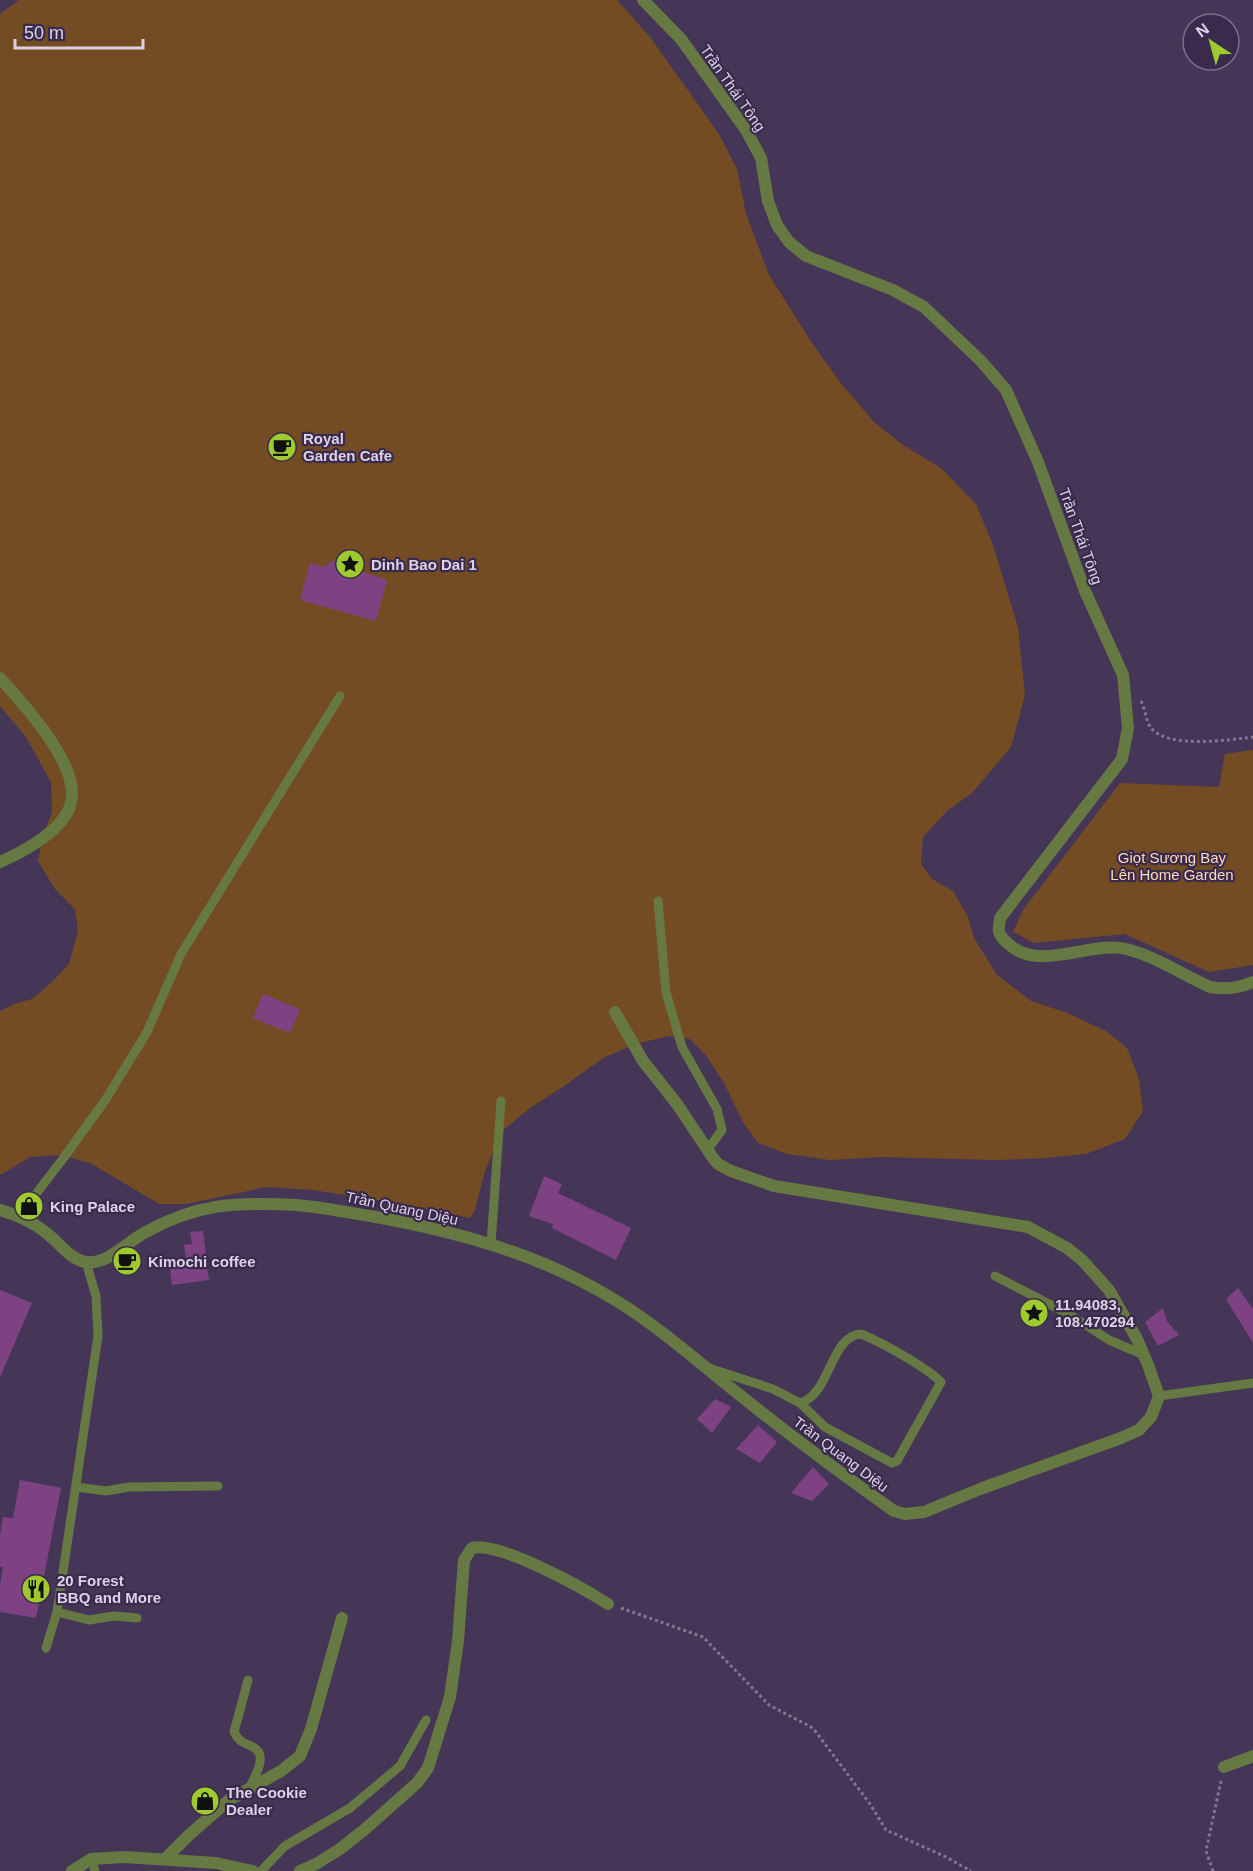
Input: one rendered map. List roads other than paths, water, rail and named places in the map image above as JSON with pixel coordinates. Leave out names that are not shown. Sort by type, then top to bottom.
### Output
[{"type":"street","name":"Trần Thái Tông","points":[[643,0],[681,39],[746,130],[761,158],[768,201],[777,225],[789,242],[806,256],[893,290],[924,307],[981,361],[1006,390],[1038,462],[1085,591],[1123,675],[1128,728],[1122,759],[1000,918],[999,932],[1018,952],[1032,957],[1108,947],[1140,954],[1210,987],[1237,988],[1253,982]]},
{"type":"street","points":[[0,678],[44,729],[64,763],[72,797],[67,814],[56,826],[20,853],[0,862]]},
{"type":"street","points":[[615,1012],[643,1061],[677,1104],[718,1164],[774,1186],[1028,1227],[1067,1248],[1109,1290],[1144,1355],[1159,1396]]},
{"type":"street","name":"Trần Quang Diệu","points":[[86,1262],[104,1260],[143,1234],[184,1214],[225,1205],[259,1203],[313,1206],[400,1222],[491,1244],[556,1269],[615,1299],[680,1346],[831,1466],[894,1512],[905,1514],[924,1512],[1138,1430],[1151,1417],[1159,1396]]},
{"type":"street","points":[[0,1210],[19,1216],[45,1231],[72,1256],[86,1262]]},
{"type":"street","points":[[300,1871],[332,1854],[364,1830],[417,1783],[428,1768],[450,1697],[458,1641],[464,1560],[472,1548],[482,1547],[512,1554],[575,1584],[608,1604]]},
{"type":"street","points":[[165,1859],[189,1834],[229,1800],[281,1771],[300,1756],[311,1729],[342,1618]]},
{"type":"street","points":[[1224,1767],[1253,1756]]},
{"type":"street","points":[[72,1871],[124,1857],[216,1863],[253,1871]]},
{"type":"lane","points":[[19,1216],[105,1099],[141,1041],[181,954],[339,696]]},
{"type":"lane","points":[[658,902],[666,992],[682,1047],[717,1109],[722,1130],[708,1149]]},
{"type":"lane","points":[[491,1244],[501,1101]]},
{"type":"lane","points":[[46,1648],[57,1612],[98,1336],[96,1296],[86,1262]]},
{"type":"lane","points":[[995,1276],[1072,1316],[1109,1340],[1144,1355]]},
{"type":"lane","points":[[705,1366],[773,1389],[800,1403],[825,1427],[892,1463],[897,1461],[941,1382],[926,1370],[865,1335],[854,1334],[838,1351],[817,1392],[809,1401],[800,1403]]},
{"type":"lane","points":[[1159,1396],[1253,1383]]},
{"type":"lane","points":[[76,1487],[106,1491],[129,1487],[218,1486]]},
{"type":"lane","points":[[57,1612],[89,1620],[114,1616],[137,1618]]},
{"type":"lane","points":[[248,1680],[234,1732],[240,1742],[257,1750],[260,1758],[250,1787]]},
{"type":"lane","points":[[261,1871],[285,1846],[350,1808],[400,1766],[426,1720]]},
{"type":"place","name":"Royal Garden Cafe","points":[[282,447]]},
{"type":"place","name":"Dinh Bao Dai 1","points":[[350,564]]},
{"type":"place","name":"King Palace","points":[[29,1206]]},
{"type":"place","name":"Kimochi coffee","points":[[127,1261]]},
{"type":"place","name":"11.94083, 108.470294","points":[[1034,1313]]},
{"type":"place","name":"20 Forest BBQ and More","points":[[36,1589]]},
{"type":"place","name":"The Cookie Dealer","points":[[205,1801]]},
{"type":"park label","name":"Giọt Sương Bay Lên Home Garden","points":[[1172,866]]}]
